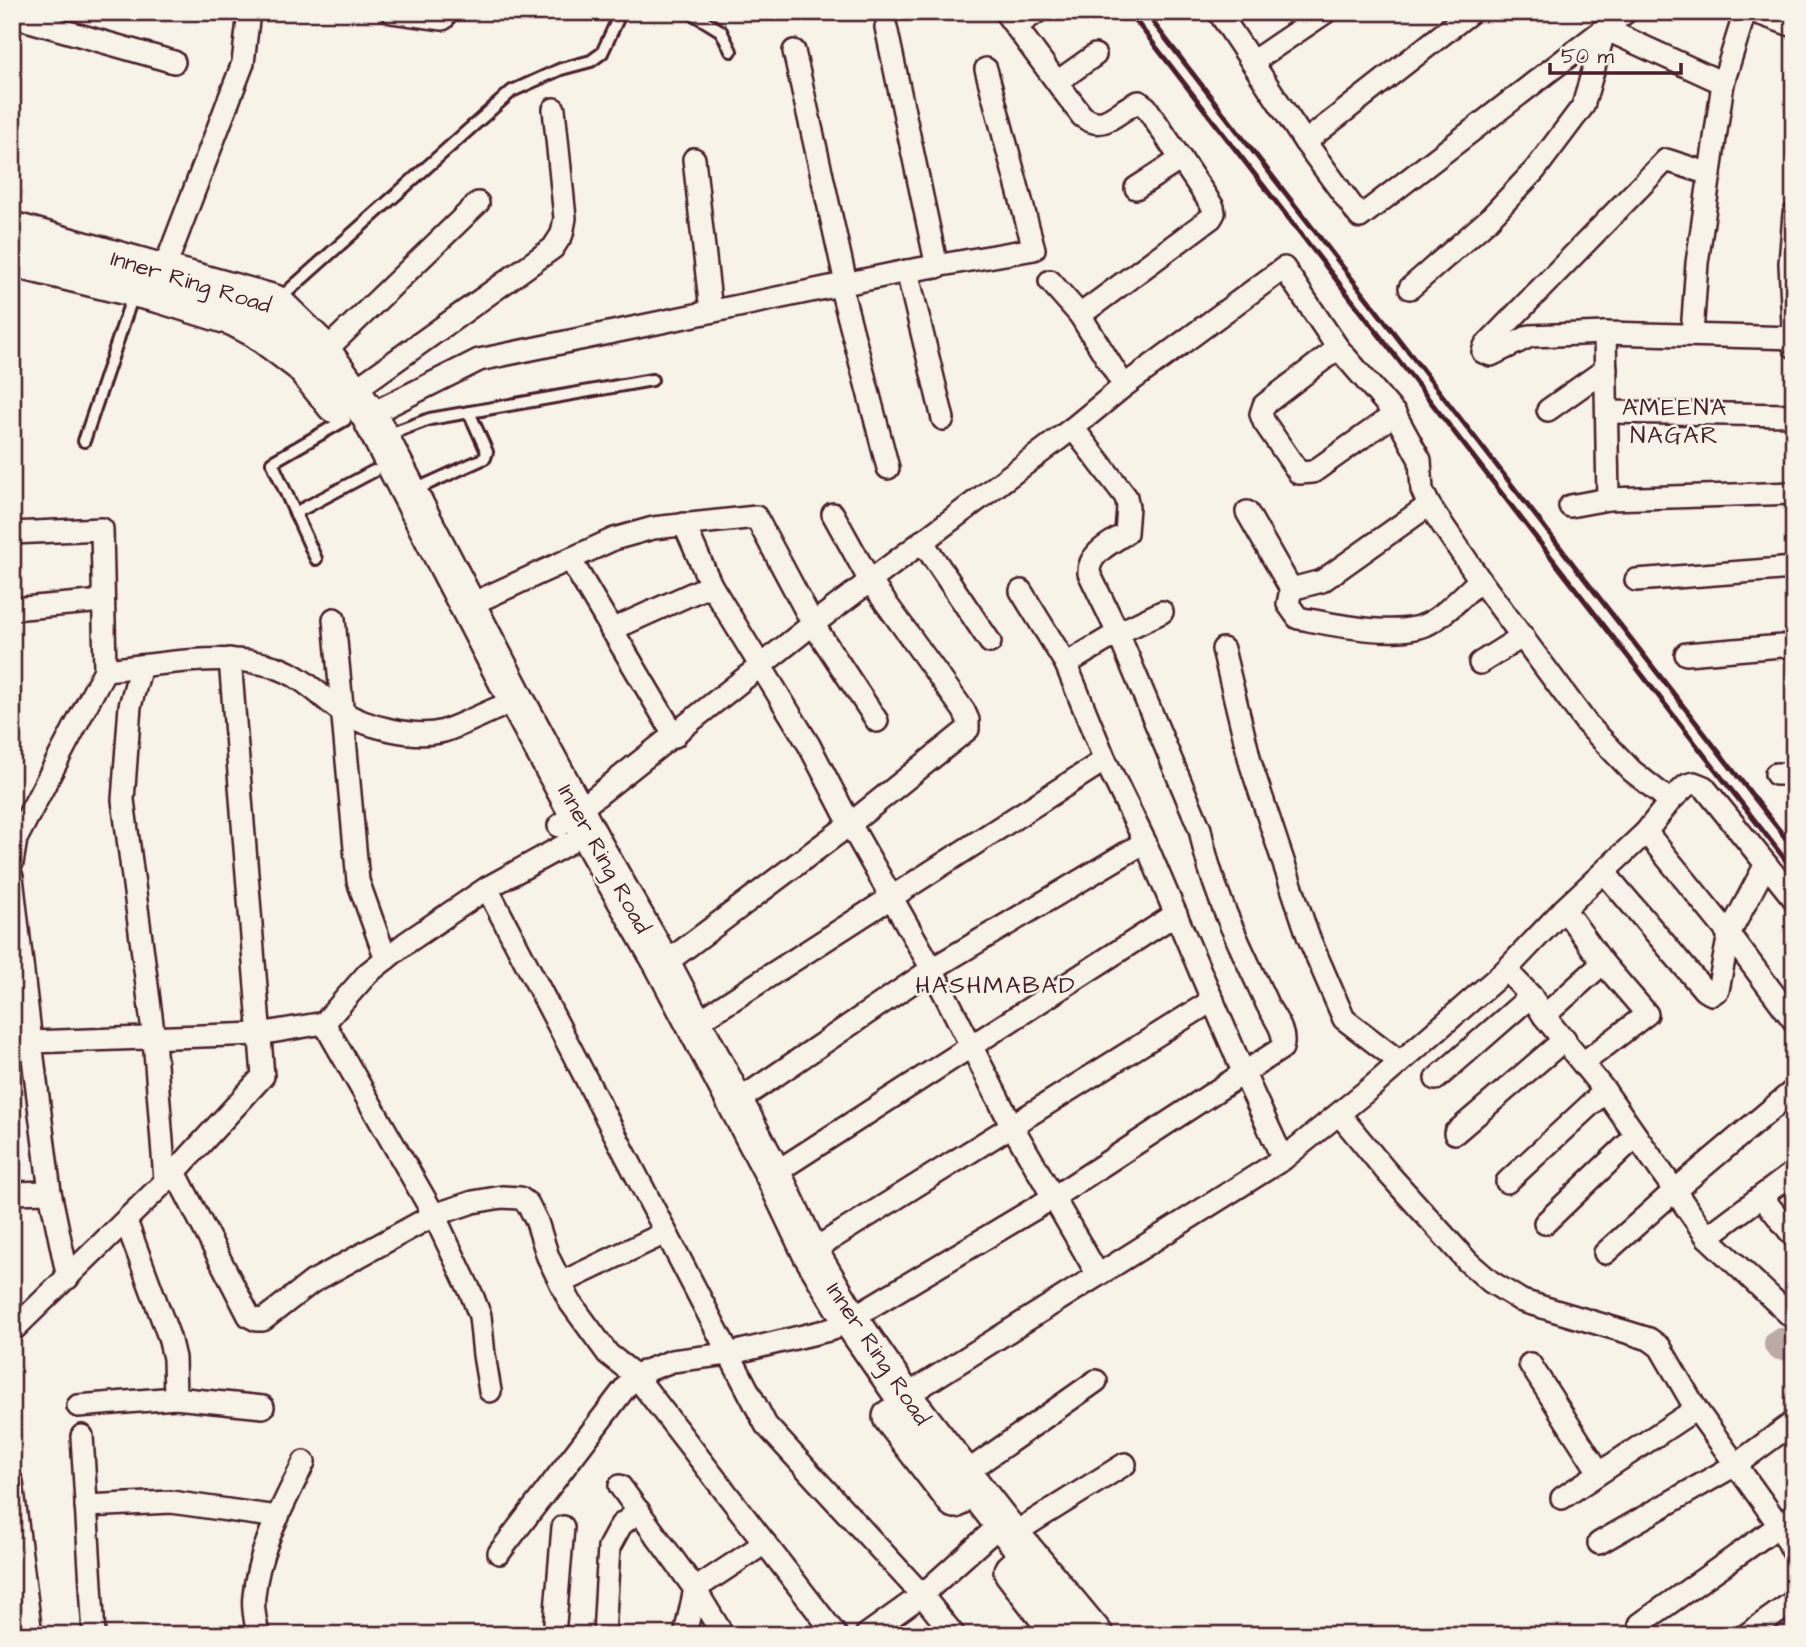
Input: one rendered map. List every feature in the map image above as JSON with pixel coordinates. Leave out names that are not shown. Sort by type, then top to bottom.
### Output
[{"type":"highway","name":"Inner Ring Road","points":[[12,230],[149,280],[257,330],[302,364],[330,398],[364,427],[409,493],[467,606],[568,828],[663,965],[773,1174],[842,1324],[862,1378],[921,1459],[1000,1531],[1095,1635]]},
{"type":"highway","name":"Inner Ring Road","points":[[12,259],[275,303],[324,352],[364,427],[498,708],[568,828],[793,1261],[964,1474],[1061,1635]]},
{"type":"street","points":[[149,280],[243,63],[249,12]]},
{"type":"street","points":[[392,12],[443,19]]},
{"type":"street","points":[[1037,12],[1011,19],[1082,116],[1099,124],[1139,102],[1146,107],[1213,207],[1214,213],[1206,222],[1080,315]]},
{"type":"street","points":[[1222,12],[1220,14],[1305,142],[1360,217],[1626,12]]},
{"type":"street","points":[[1252,62],[1326,12]]},
{"type":"street","points":[[1305,142],[1471,12]]},
{"type":"street","points":[[1692,334],[1697,263],[1723,83],[1745,12]]},
{"type":"street","points":[[1755,12],[1794,26]]},
{"type":"street","points":[[12,16],[174,62]]},
{"type":"street","points":[[886,27],[937,267]]},
{"type":"street","points":[[1605,29],[1723,83]]},
{"type":"street","points":[[1410,288],[1488,221],[1535,170],[1583,106],[1605,29]]},
{"type":"street","points":[[794,51],[843,284],[888,468]]},
{"type":"street","points":[[1057,82],[1095,55]]},
{"type":"street","points":[[364,427],[479,360],[907,271],[1034,249],[986,69]]},
{"type":"street","points":[[364,427],[553,248],[562,234],[565,218],[554,108]]},
{"type":"street","points":[[694,159],[711,311]]},
{"type":"street","points":[[1136,188],[1181,159]]},
{"type":"street","points":[[1710,174],[1666,160],[1485,346],[1483,352],[1491,355],[1530,336],[1605,333],[1793,338]]},
{"type":"street","points":[[324,352],[478,203]]},
{"type":"street","points":[[1794,214],[1794,348]]},
{"type":"street","points":[[31,1042],[259,1034],[324,1023],[368,973],[568,828],[675,736],[813,624],[1073,428],[1124,386],[1284,268],[1338,348],[1395,414],[1420,460],[1422,489],[1429,505],[1480,580],[1587,724],[1632,771],[1670,801]]},
{"type":"street","points":[[907,271],[943,419]]},
{"type":"street","points":[[1050,281],[1080,315],[1124,386]]},
{"type":"street","points":[[1605,333],[1608,499]]},
{"type":"street","points":[[1338,348],[1264,405],[1261,414],[1299,473],[1313,472],[1395,414]]},
{"type":"street","points":[[1548,410],[1606,369]]},
{"type":"street","points":[[1607,412],[1794,415]]},
{"type":"street","points":[[499,1553],[635,1375],[672,1361],[728,1354],[842,1324],[1054,1198],[1282,1048],[1285,1040],[1283,1034],[1214,887],[1200,829],[1118,633],[1089,573],[1093,557],[1126,533],[1128,506],[1126,497],[1073,428]]},
{"type":"street","points":[[1570,506],[1608,499],[1794,493]]},
{"type":"street","points":[[1291,589],[1322,581],[1429,505]]},
{"type":"street","points":[[1247,512],[1291,589],[1288,604],[1298,618],[1352,629],[1421,627],[1433,621],[1480,580]]},
{"type":"street","points":[[663,965],[966,733],[969,725],[964,711],[870,581],[833,514]]},
{"type":"street","points":[[467,606],[614,538],[653,528],[752,516],[759,518],[813,624],[877,721]]},
{"type":"street","points":[[684,524],[711,585],[808,745],[932,969],[1011,1124],[1098,1275]]},
{"type":"street","points":[[12,533],[102,528],[105,670],[16,839],[12,863]]},
{"type":"street","points":[[922,541],[990,642]]},
{"type":"street","points":[[570,559],[675,736]]},
{"type":"street","points":[[1636,580],[1794,568]]},
{"type":"street","points":[[611,630],[711,585]]},
{"type":"street","points":[[1021,592],[1066,664],[1105,760],[1145,842],[1283,1159]]},
{"type":"street","points":[[12,609],[103,601]]},
{"type":"street","points":[[1066,664],[1118,633],[1162,612]]},
{"type":"street","points":[[334,620],[358,881],[386,959]]},
{"type":"street","points":[[1480,663],[1523,636]]},
{"type":"street","points":[[1686,654],[1794,645]]},
{"type":"street","points":[[1223,649],[1251,765],[1308,936],[1344,1019],[1400,1062]]},
{"type":"street","points":[[105,670],[230,659],[253,661],[277,667],[304,681],[344,712],[404,733],[443,731],[498,708]]},
{"type":"street","points":[[12,1331],[126,1221],[263,1076],[230,659]]},
{"type":"street","points":[[141,666],[130,706],[123,800],[170,1176],[249,1316],[263,1320],[313,1282],[434,1215],[473,1202],[502,1197],[520,1198],[528,1204],[537,1222],[548,1257],[570,1301],[608,1354],[635,1375],[836,1635]]},
{"type":"street","points":[[693,1025],[1105,760]]},
{"type":"street","points":[[904,1397],[1283,1159],[1506,970],[1564,909],[1646,832],[1670,801],[1687,785],[1700,783],[1794,899]]},
{"type":"street","points":[[1646,832],[1729,934],[1794,1021]]},
{"type":"street","points":[[735,1103],[932,969],[1145,842]]},
{"type":"street","points":[[1604,872],[1707,993],[1715,994],[1729,934],[1766,864]]},
{"type":"street","points":[[12,877],[20,1007],[31,1042],[50,1192],[68,1278]]},
{"type":"street","points":[[487,888],[766,1425],[922,1595],[954,1635]]},
{"type":"street","points":[[1564,909],[1603,963],[1647,1014],[1583,1063]]},
{"type":"street","points":[[773,1174],[1176,914]]},
{"type":"street","points":[[1545,1016],[1603,963]]},
{"type":"street","points":[[1506,970],[1531,996],[1605,1091],[1707,1237],[1794,1316]]},
{"type":"street","points":[[1436,1079],[1531,996]]},
{"type":"street","points":[[810,1252],[1213,1000]]},
{"type":"street","points":[[324,1023],[434,1215],[480,1315],[491,1391]]},
{"type":"street","points":[[1455,1133],[1565,1039]]},
{"type":"street","points":[[1605,1254],[1673,1192],[1794,1090]]},
{"type":"street","points":[[1507,1182],[1605,1091]]},
{"type":"street","points":[[1339,1114],[1468,1262],[1491,1282],[1522,1301],[1649,1339],[1660,1347],[1696,1409],[1737,1464],[1786,1520],[1794,1553]]},
{"type":"street","points":[[1545,1223],[1636,1136]]},
{"type":"street","points":[[1707,1237],[1794,1172]]},
{"type":"street","points":[[12,1193],[50,1192]]},
{"type":"street","points":[[1762,1197],[1794,1237]]},
{"type":"street","points":[[126,1221],[169,1337],[174,1359],[174,1398]]},
{"type":"street","points":[[561,1283],[665,1233]]},
{"type":"street","points":[[1530,1364],[1599,1472]]},
{"type":"street","points":[[964,1474],[1096,1381]]},
{"type":"street","points":[[78,1406],[174,1398],[263,1407]]},
{"type":"street","points":[[1562,1498],[1696,1409]]},
{"type":"street","points":[[1600,1543],[1737,1464],[1794,1422]]},
{"type":"street","points":[[82,1436],[94,1635]]},
{"type":"street","points":[[258,1635],[253,1599],[257,1574],[278,1517],[304,1462]]},
{"type":"street","points":[[866,1635],[922,1595],[1000,1531],[1125,1464]]},
{"type":"street","points":[[12,1482],[31,1635]]},
{"type":"street","points":[[620,1486],[695,1589],[723,1635]]},
{"type":"street","points":[[86,1506],[171,1502],[278,1517]]},
{"type":"street","points":[[604,1635],[609,1547],[621,1525],[639,1511]]},
{"type":"street","points":[[1640,1624],[1786,1520]]},
{"type":"street","points":[[554,1635],[563,1527]]},
{"type":"street","points":[[685,1635],[695,1589],[765,1543]]},
{"type":"street","points":[[1746,1635],[1794,1601]]},
{"type":"lane","points":[[275,303],[512,90],[562,69],[591,61],[602,53],[621,12]]},
{"type":"lane","points":[[690,12],[721,31],[731,51]]},
{"type":"lane","points":[[84,441],[149,280]]},
{"type":"lane","points":[[316,559],[272,462],[364,427],[430,419],[652,380]]},
{"type":"lane","points":[[409,493],[485,458],[487,452],[469,412]]},
{"type":"lane","points":[[295,513],[364,427]]},
{"type":"waterway","points":[[1780,1344],[1794,1345]]},
{"type":"railway","points":[[1129,12],[1794,871]]},
{"type":"railway","points":[[1145,12],[1794,849]]},
{"type":"district","name":"AMEENA NAGAR","points":[[1675,422]]},
{"type":"district","name":"HASHMABAD","points":[[996,986]]}]
